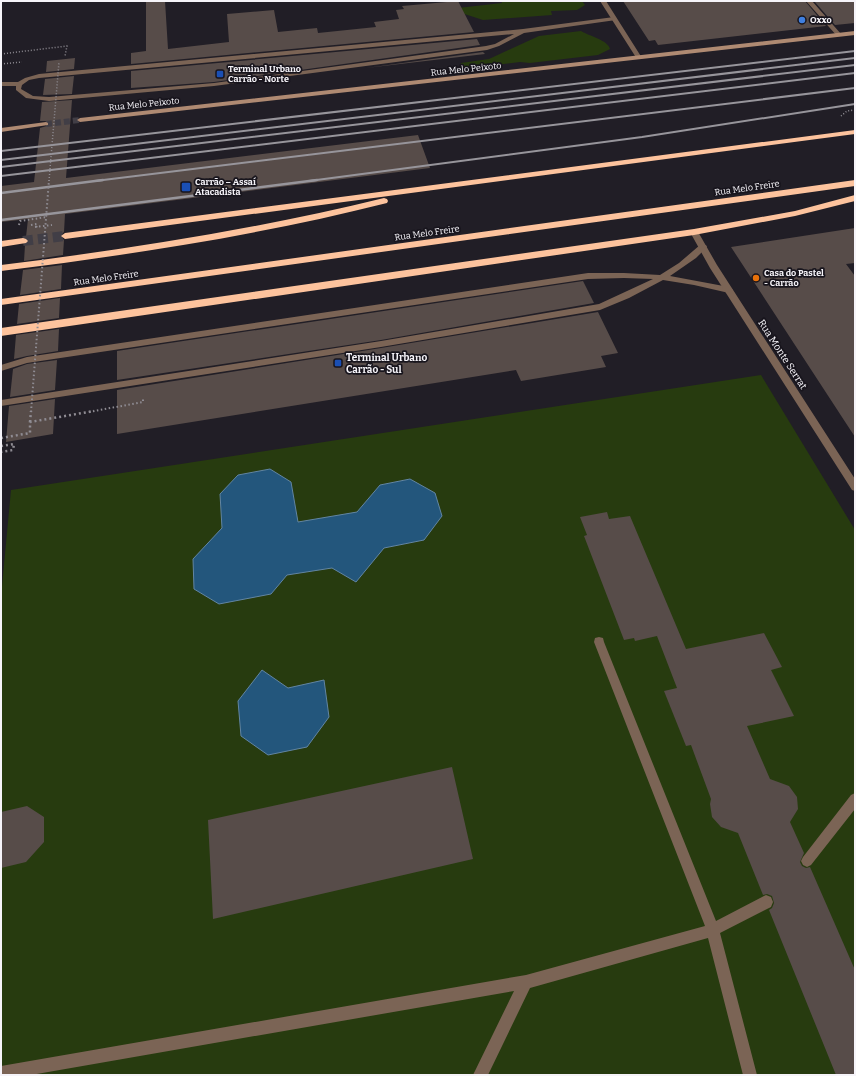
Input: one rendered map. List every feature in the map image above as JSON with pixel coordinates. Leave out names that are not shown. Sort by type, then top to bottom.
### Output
[{"type":"highway","points":[[65,236],[855,132]]},
{"type":"highway","name":"Rua Melo Freire","points":[[1,302],[855,183]]},
{"type":"highway","points":[[1,268],[123,253],[230,236],[324,216],[432,188]]},
{"type":"highway","points":[[1,332],[694,232],[776,218],[822,208],[855,198]]},
{"type":"highway","points":[[1,244],[23,241]]},
{"type":"main road","name":"Rua Melo Peixoto","points":[[80,120],[855,33]]},
{"type":"main road","points":[[1,130],[46,124]]},
{"type":"street","points":[[603,1],[639,58]]},
{"type":"street","points":[[809,1],[839,35]]},
{"type":"street","points":[[1,84],[19,84],[27,79],[39,76],[523,31],[614,19]]},
{"type":"street","points":[[19,84],[18,89],[23,95],[36,99],[75,98],[150,91],[310,73],[487,48],[523,31]]},
{"type":"street","name":"Rua Monte Serrat","points":[[694,232],[713,266],[855,487]]},
{"type":"street","points":[[1,403],[382,344],[600,307],[619,300],[684,264],[703,247]]},
{"type":"street","points":[[1,368],[27,360],[57,355],[588,276],[614,275],[660,277],[695,282],[729,290]]},
{"type":"street","points":[[599,642],[713,930],[750,1075]]},
{"type":"street","points":[[807,861],[855,799]]},
{"type":"street","points":[[1,1073],[526,982],[713,930],[766,902]]},
{"type":"street","points":[[480,1075],[526,982]]},
{"type":"path","points":[[1,54],[66,46],[65,57]]},
{"type":"path","points":[[1,438],[30,433],[59,62]]},
{"type":"path","points":[[37,224],[19,226],[20,221],[47,217]]},
{"type":"path","points":[[30,422],[143,402]]},
{"type":"path","points":[[1,446],[14,444],[13,450],[1,452]]},
{"type":"green space","points":[[501,1],[582,1],[585,5],[577,10],[551,11],[552,15],[483,20],[449,9],[502,3]]},
{"type":"green space","points":[[581,31],[606,43],[610,49],[598,55],[460,69],[461,63],[489,59],[539,36]]},
{"type":"green space","points":[[761,375],[855,530],[855,1075],[1,1075],[1,597],[11,490]]},
{"type":"water","points":[[270,469],[291,482],[298,522],[357,512],[380,485],[410,479],[435,493],[442,516],[424,540],[384,548],[356,582],[332,568],[287,575],[271,594],[219,604],[194,589],[193,559],[222,528],[220,494],[238,475]]},
{"type":"water","points":[[262,670],[288,688],[324,680],[329,717],[307,747],[268,755],[241,736],[238,701]]},
{"type":"building","points":[[146,1],[165,1],[168,49],[229,42],[227,14],[274,10],[278,32],[317,28],[318,33],[376,27],[374,22],[399,19],[396,10],[404,9],[402,6],[458,1],[474,32],[131,64],[131,53],[146,51]]},
{"type":"building","points":[[623,1],[805,1],[826,26],[658,45],[655,40],[649,41]]},
{"type":"building","points":[[814,1],[855,1],[855,23],[835,25]]},
{"type":"building","points":[[477,39],[480,45],[214,82],[131,88],[131,71]]},
{"type":"building","points":[[483,52],[485,54],[366,68]]},
{"type":"building","points":[[75,58],[74,69],[46,72],[47,61]]},
{"type":"building","points":[[74,76],[72,94],[43,95],[45,79]]},
{"type":"building","points":[[72,100],[66,178],[418,135],[430,168],[65,214],[64,232],[60,236],[64,240],[63,255],[24,261],[25,245],[30,241],[26,237],[28,219],[1,222],[1,186],[34,182],[40,128],[50,125],[47,121],[40,121],[42,102]]},
{"type":"building","points":[[855,228],[855,263],[846,264],[855,276],[855,437],[731,247]]},
{"type":"building","points":[[62,265],[61,289],[20,295],[23,270]]},
{"type":"building","points":[[583,281],[594,303],[381,340],[117,380],[117,351]]},
{"type":"building","points":[[60,298],[59,318],[17,324],[19,304]]},
{"type":"building","points":[[598,312],[618,353],[601,356],[606,367],[521,381],[516,370],[117,434],[117,390]]},
{"type":"building","points":[[59,329],[58,351],[14,359],[16,335]]},
{"type":"building","points":[[57,360],[55,390],[10,397],[13,369],[27,364]]},
{"type":"building","points":[[55,399],[53,434],[6,442],[9,406]]},
{"type":"building","points":[[607,512],[609,519],[630,516],[686,649],[764,633],[782,667],[771,670],[794,716],[747,726],[770,779],[789,786],[797,797],[798,809],[790,822],[804,853],[800,862],[802,866],[806,868],[810,867],[855,970],[855,1075],[836,1075],[769,910],[772,908],[774,903],[772,896],[767,894],[763,895],[738,833],[721,827],[712,817],[710,804],[711,799],[691,745],[686,746],[664,691],[677,688],[657,636],[635,641],[634,638],[624,640],[584,536],[587,535],[580,517]]},
{"type":"building","points":[[452,767],[473,859],[213,919],[208,820]]},
{"type":"building","points":[[27,806],[44,817],[44,842],[26,862],[1,868],[1,812]]},
{"type":"tunnel","points":[[46,124],[80,120]]},
{"type":"tunnel","points":[[23,241],[65,236]]},
{"type":"railway","points":[[1,151],[855,51]]},
{"type":"railway","points":[[1,160],[855,58]]},
{"type":"railway","points":[[1,167],[855,65]]},
{"type":"railway","points":[[1,176],[855,73]]},
{"type":"railway","points":[[99,181],[855,88]]},
{"type":"railway","points":[[309,181],[642,137],[855,104]]},
{"type":"railway","points":[[99,181],[103,180]]},
{"type":"railway","points":[[1,220],[317,180]]},
{"type":"railway","points":[[1,193],[99,181]]},
{"type":"place","name":"Oxxo","points":[[802,20]]},
{"type":"place","name":"Terminal Urbano Carrão - Norte","points":[[220,74]]},
{"type":"place","name":"Carrão – Assaí Atacadista","points":[[186,187]]},
{"type":"place","name":"Casa do Pastel - Carrão","points":[[756,278]]},
{"type":"place","name":"Terminal Urbano Carrão - Sul","points":[[338,363]]}]
